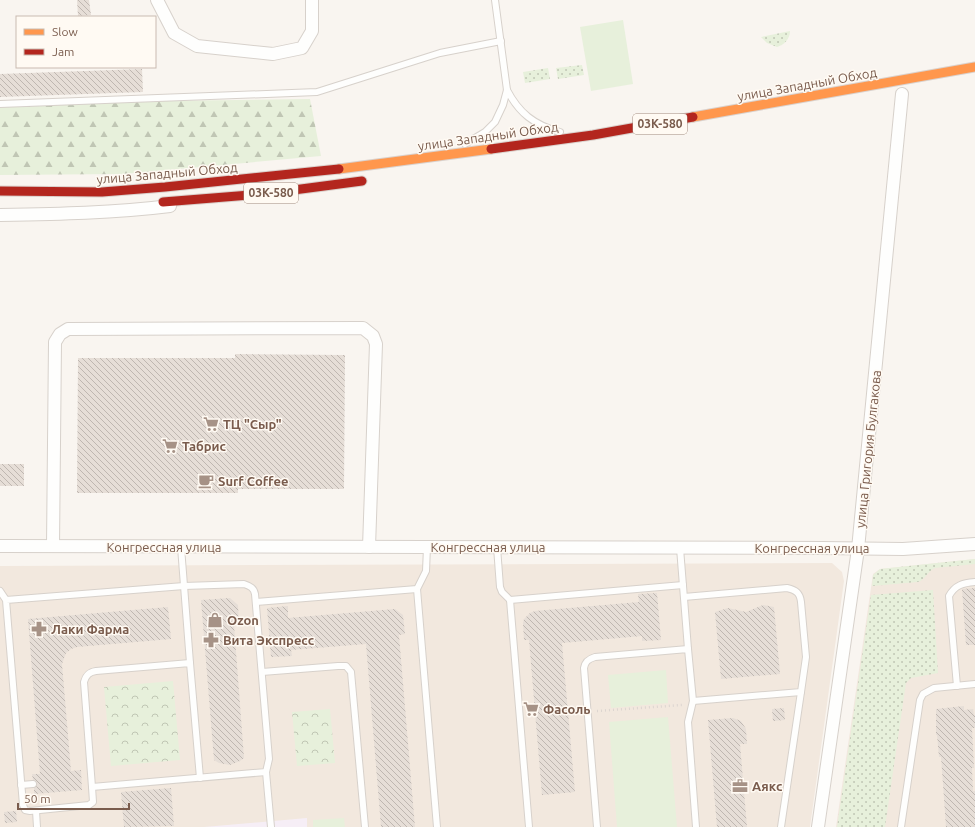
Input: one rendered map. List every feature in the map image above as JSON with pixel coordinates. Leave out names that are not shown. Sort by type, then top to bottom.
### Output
[{"type":"highway","name":"улица Западный Обход","points":[[0,191],[102,192],[343,169],[593,135],[975,67]]},
{"type":"highway","name":"улица Западный Обход","points":[[0,206],[157,202],[233,197],[367,180]]},
{"type":"street","points":[[157,0],[174,33],[197,46],[273,54],[302,48],[312,31],[312,0]]},
{"type":"street","name":"улица Григория Булгакова","points":[[818,827],[858,549],[902,94]]},
{"type":"street","points":[[0,215],[149,209],[233,197]]},
{"type":"street","points":[[53,546],[55,342],[60,334],[68,329],[363,328],[373,336],[376,344],[369,547]]},
{"type":"street","name":"Конгрессная улица","points":[[0,546],[903,549],[975,544]]},
{"type":"lane","points":[[343,169],[468,143],[485,132],[495,122],[504,105],[507,90],[495,0]]},
{"type":"lane","points":[[0,104],[317,92],[440,53],[501,41]]},
{"type":"lane","points":[[507,90],[514,103],[526,116],[542,127],[559,132],[593,135]]},
{"type":"lane","points":[[181,547],[200,778]]},
{"type":"lane","points":[[427,547],[426,571],[417,588],[437,827]]},
{"type":"lane","points":[[497,547],[502,592],[510,600],[529,827]]},
{"type":"lane","points":[[680,548],[692,703],[688,722],[696,827]]},
{"type":"lane","points":[[957,686],[949,596],[953,589],[960,584],[975,582]]},
{"type":"lane","points":[[6,600],[184,586],[244,584],[250,586],[254,590],[256,602],[269,759],[266,772],[271,827]]},
{"type":"lane","points":[[510,600],[647,591],[683,585]]},
{"type":"lane","points":[[256,602],[277,603],[417,588]]},
{"type":"lane","points":[[684,597],[787,588],[794,590],[800,595],[806,656],[782,827]]},
{"type":"lane","points":[[0,591],[6,600],[21,785],[25,810],[36,811],[90,805],[93,802],[84,682],[86,676],[90,672],[190,663]]},
{"type":"lane","points":[[597,827],[584,668],[585,663],[595,657],[688,649]]},
{"type":"lane","points":[[262,672],[338,666],[346,666],[351,672],[365,827]]},
{"type":"lane","points":[[901,827],[920,700],[923,694],[934,688],[975,684]]},
{"type":"lane","points":[[692,703],[801,692]]},
{"type":"lane","points":[[92,787],[266,772]]},
{"type":"lane","points":[[21,785],[33,784]]},
{"type":"lane","points":[[36,811],[37,827]]},
{"type":"path","points":[[588,712],[692,703]]},
{"type":"shaded area","points":[[975,559],[975,827],[836,827],[873,574],[880,569]]},
{"type":"shaded area","points":[[832,563],[842,572],[844,581],[810,827],[0,827],[0,566]]},
{"type":"shaded area","points":[[307,818],[307,827],[204,827]]},
{"type":"green space","points":[[623,20],[633,84],[591,91],[580,27]]},
{"type":"green space","points":[[790,31],[789,37],[786,41],[777,47],[767,43],[761,37]]},
{"type":"green space","points":[[582,65],[584,75],[558,79],[556,68]]},
{"type":"green space","points":[[548,68],[550,79],[525,83],[523,72]]},
{"type":"green space","points":[[310,99],[321,156],[123,174],[0,175],[0,103]]},
{"type":"green space","points":[[975,559],[975,564],[935,568],[918,582],[872,586],[873,575],[880,569]]},
{"type":"green space","points":[[933,590],[938,673],[911,678],[906,683],[885,827],[837,827],[871,595]]},
{"type":"green space","points":[[666,670],[668,703],[611,708],[608,675]]},
{"type":"green space","points":[[173,681],[180,760],[111,766],[104,687]]},
{"type":"green space","points":[[330,709],[335,763],[297,766],[292,712]]},
{"type":"green space","points":[[668,717],[677,827],[617,827],[609,722]]},
{"type":"green space","points":[[344,818],[345,827],[313,827],[313,820]]},
{"type":"building","points":[[77,0],[89,0],[91,15],[78,16]]},
{"type":"building","points":[[142,69],[143,92],[0,97],[0,74]]},
{"type":"building","name":"ТЦ \"Сыр\"","points":[[235,354],[345,355],[344,489],[238,489],[238,493],[77,493],[78,358],[235,358]]},
{"type":"building","points":[[0,464],[24,464],[24,486],[0,486]]},
{"type":"building","points":[[975,588],[975,645],[966,645],[962,589]]},
{"type":"building","points":[[657,593],[661,640],[642,641],[642,636],[562,643],[575,792],[542,795],[529,640],[524,640],[524,619],[530,613],[535,611],[639,602],[638,594]]},
{"type":"building","points":[[230,598],[238,605],[239,625],[234,625],[244,758],[230,765],[219,763],[214,760],[201,600]]},
{"type":"building","points":[[763,605],[774,607],[780,674],[721,679],[715,612],[728,608],[746,612]]},
{"type":"building","points":[[288,606],[288,618],[395,609],[403,615],[405,634],[399,635],[415,827],[381,827],[366,644],[291,650],[292,656],[271,657],[267,608]]},
{"type":"building","points":[[168,607],[171,639],[77,647],[66,653],[62,664],[71,771],[81,770],[82,790],[34,794],[34,788],[37,784],[36,781],[33,780],[32,774],[40,774],[28,619]]},
{"type":"building","points":[[964,706],[964,710],[973,709],[975,715],[975,728],[972,728],[974,768],[972,768],[973,791],[975,791],[975,827],[946,827],[941,757],[939,757],[936,735],[936,709]]},
{"type":"building","points":[[784,708],[785,720],[773,721],[772,709]]},
{"type":"building","points":[[733,718],[741,721],[746,729],[747,744],[740,744],[747,827],[717,827],[708,720]]},
{"type":"building","points":[[171,788],[174,826],[124,827],[121,792]]},
{"type":"building","points":[[16,811],[17,822],[5,823],[4,812]]},
{"type":"traffic: slow","points":[[693,117],[975,67]]},
{"type":"traffic: slow","points":[[339,169],[491,149]]},
{"type":"traffic: jam","points":[[491,149],[593,135],[693,117]]},
{"type":"traffic: jam","points":[[0,191],[102,192],[339,169]]},
{"type":"traffic: jam","points":[[163,202],[263,194],[362,181]]},
{"type":"place","name":"ТЦ \"Сыр\"","points":[[211,424]]},
{"type":"place","name":"Табрис","points":[[170,446]]},
{"type":"place","name":"Surf Coffee","points":[[206,481]]},
{"type":"place","name":"Ozon","points":[[215,620]]},
{"type":"place","name":"Лаки Фарма","points":[[39,629]]},
{"type":"place","name":"Вита Экспресс","points":[[211,640]]},
{"type":"place","name":"Фасоль","points":[[531,709]]},
{"type":"place","name":"Аякс","points":[[740,786]]}]
